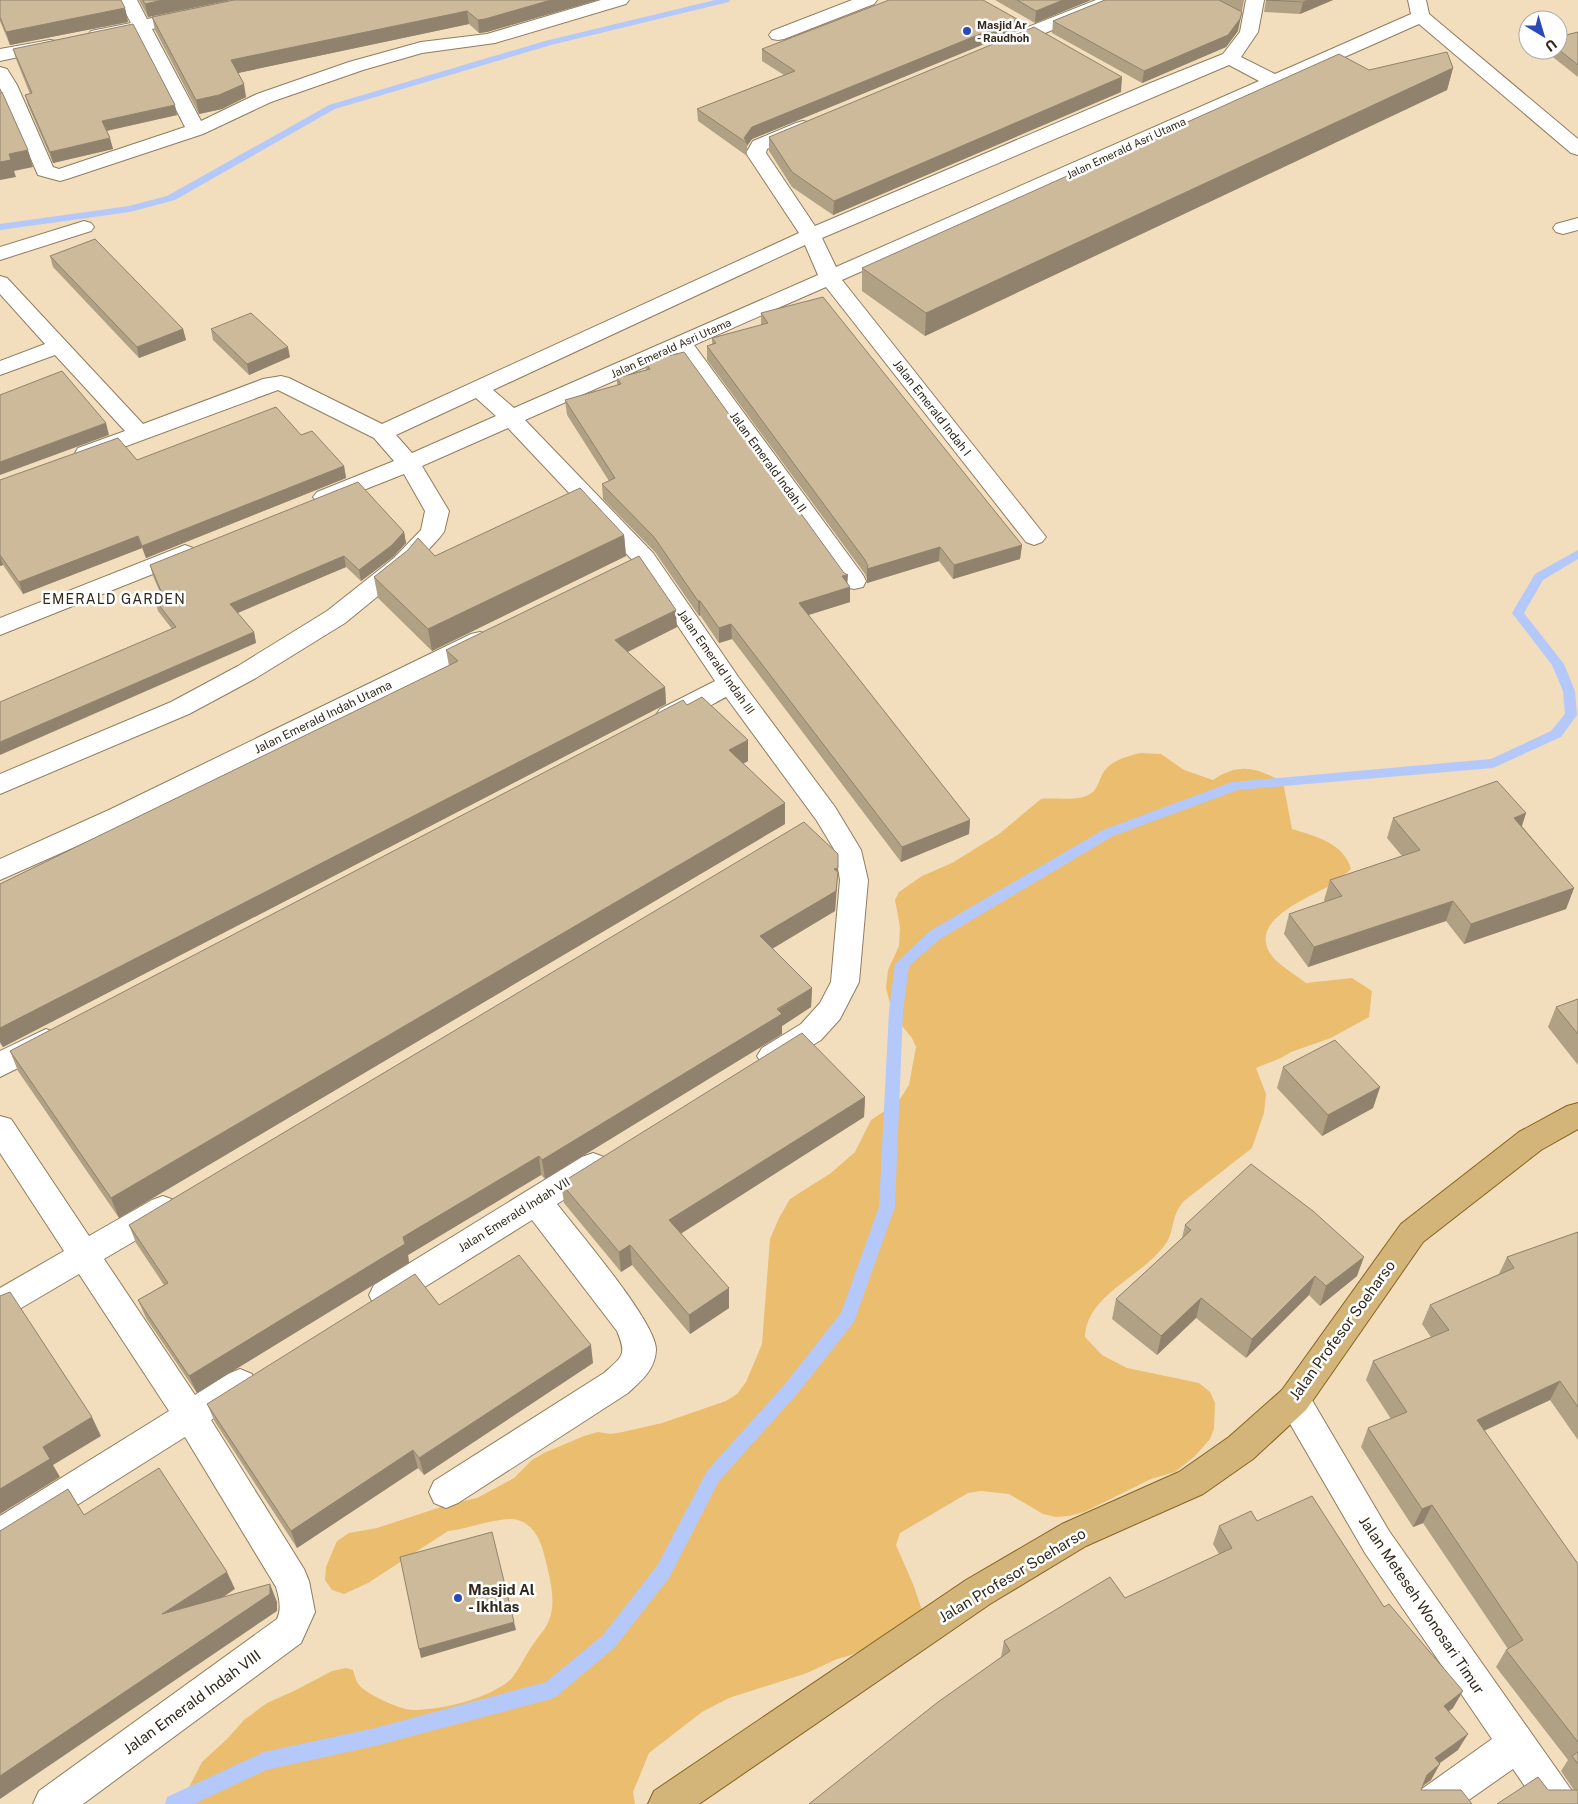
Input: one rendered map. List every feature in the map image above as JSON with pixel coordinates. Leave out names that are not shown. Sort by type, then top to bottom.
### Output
[{"type":"main road","name":"Jalan Profesor Soeharso","points":[[666,1804],[978,1592],[1074,1535],[1191,1483],[1242,1448],[1294,1400],[1412,1233],[1530,1141],[1578,1114]]},
{"type":"street","points":[[128,0],[196,130]]},
{"type":"street","points":[[0,74],[8,85],[45,171],[50,174],[60,175],[196,130],[264,98],[356,66],[421,48],[489,39],[620,0]]},
{"type":"street","points":[[778,35],[868,0]]},
{"type":"street","points":[[987,50],[1025,27],[1112,0]]},
{"type":"street","points":[[382,433],[811,235],[1230,58],[1249,38],[1255,0]]},
{"type":"street","points":[[1419,8],[1578,149]]},
{"type":"street","name":"Jalan Emerald Asri Utama","points":[[309,503],[409,463],[1074,172],[1274,81],[1419,8]]},
{"type":"street","points":[[83,38],[209,12]]},
{"type":"street","points":[[1025,27],[1049,41]]},
{"type":"street","points":[[0,55],[64,42]]},
{"type":"street","points":[[1230,58],[1274,81]]},
{"type":"street","points":[[1125,84],[1142,94]]},
{"type":"street","points":[[824,118],[760,145],[756,150],[811,235],[830,278]]},
{"type":"street","points":[[0,254],[84,227]]},
{"type":"street","name":"Jalan Emerald Indah I","points":[[830,278],[1034,537]]},
{"type":"street","points":[[0,282],[139,433]]},
{"type":"street","name":"Jalan Emerald Indah II","points":[[682,343],[854,581]]},
{"type":"street","points":[[0,368],[59,346]]},
{"type":"street","points":[[0,785],[180,708],[247,672],[336,617],[402,564],[432,532],[437,511],[409,463],[382,433],[281,383],[271,384],[65,461]]},
{"type":"street","name":"Jalan Emerald Indah III","points":[[480,389],[512,418],[636,564],[730,684],[826,814],[848,850],[854,880],[845,982],[830,1011],[810,1032],[752,1068]]},
{"type":"street","points":[[0,627],[209,543]]},
{"type":"street","name":"Jalan Emerald Indah Utama","points":[[0,870],[120,816],[502,629]]},
{"type":"street","points":[[650,725],[730,684]]},
{"type":"street","points":[[801,829],[826,814]]},
{"type":"street","points":[[0,1064],[70,1028]]},
{"type":"street","name":"Jalan Emerald Indah VIII","points":[[0,1128],[190,1416],[292,1581],[298,1605],[297,1618],[289,1631],[52,1804]]},
{"type":"street","name":"Jalan Emerald Indah VII","points":[[359,1311],[619,1150]]},
{"type":"street","points":[[0,1304],[187,1195]]},
{"type":"street","points":[[446,1492],[616,1383],[637,1364],[640,1348],[630,1324],[536,1201]]},
{"type":"street","points":[[0,1535],[266,1368]]},
{"type":"street","name":"Jalan Meteseh Wonosari Timur","points":[[1294,1400],[1377,1542],[1559,1804]]},
{"type":"street","points":[[1432,1804],[1516,1744]]},
{"type":"shaded area","points":[[1140,753],[1161,754],[1184,770],[1213,780],[1231,771],[1248,769],[1265,773],[1283,782],[1292,829],[1328,842],[1342,853],[1351,869],[1333,884],[1284,911],[1267,931],[1266,943],[1275,960],[1306,983],[1352,978],[1372,991],[1369,1017],[1331,1038],[1291,1052],[1256,1068],[1266,1094],[1264,1113],[1252,1148],[1184,1201],[1177,1211],[1168,1240],[1159,1252],[1147,1264],[1106,1296],[1088,1322],[1085,1337],[1102,1355],[1127,1368],[1199,1383],[1210,1392],[1215,1403],[1214,1429],[1210,1439],[1195,1456],[1175,1472],[1151,1479],[1084,1512],[1069,1516],[1056,1517],[1043,1514],[1009,1494],[981,1491],[968,1493],[900,1533],[896,1545],[922,1610],[898,1635],[807,1673],[729,1698],[702,1712],[649,1753],[633,1792],[635,1804],[176,1804],[185,1795],[202,1762],[244,1720],[267,1703],[332,1671],[346,1668],[353,1670],[358,1684],[365,1690],[393,1705],[412,1710],[445,1706],[469,1700],[491,1692],[512,1678],[550,1619],[552,1608],[552,1588],[544,1556],[538,1537],[530,1527],[518,1520],[503,1519],[448,1531],[368,1583],[344,1594],[332,1590],[325,1580],[326,1567],[337,1541],[349,1533],[377,1528],[450,1504],[477,1498],[514,1478],[532,1460],[544,1453],[584,1436],[598,1432],[611,1434],[623,1432],[662,1423],[726,1401],[737,1394],[746,1382],[762,1344],[770,1239],[779,1218],[790,1199],[831,1173],[855,1152],[871,1120],[898,1102],[909,1085],[916,1047],[912,1038],[893,1015],[886,988],[888,970],[899,946],[900,927],[895,900],[899,892],[922,876],[952,863],[999,834],[1041,799],[1076,798],[1089,795],[1096,789],[1103,772],[1108,767],[1121,759]]},
{"type":"building","points":[[0,0],[121,0],[125,8],[6,32],[0,17]]},
{"type":"building","points":[[143,0],[163,0],[145,4]]},
{"type":"building","points":[[234,0],[551,0],[485,19],[478,20],[467,11],[231,60],[244,84],[219,95],[196,100],[152,17]]},
{"type":"building","points":[[889,0],[983,0],[1017,19],[752,127],[744,138],[747,143],[697,109],[795,71],[762,49]]},
{"type":"building","points":[[1017,0],[1063,0],[1036,11]]},
{"type":"building","points":[[1105,0],[1219,0],[1242,12],[1240,19],[1228,35],[1144,71],[1053,21]]},
{"type":"building","points":[[1266,0],[1308,0],[1303,2]]},
{"type":"building","points":[[133,24],[175,105],[102,121],[110,138],[50,152],[25,95],[32,93],[13,49]]},
{"type":"building","points":[[1034,27],[1122,77],[834,201],[792,172],[769,137]]},
{"type":"building","points":[[1578,32],[1578,65],[1568,57],[1568,34]]},
{"type":"building","points":[[1447,52],[1453,68],[926,313],[862,268],[1339,54],[1369,70]]},
{"type":"building","points":[[2,92],[28,150],[9,154],[11,160],[0,162],[0,93]]},
{"type":"building","points":[[95,239],[183,329],[137,347],[50,256]]},
{"type":"building","points":[[823,297],[1022,545],[954,565],[940,547],[867,569],[868,566],[865,560],[707,346],[716,343],[712,338],[768,323],[761,313]]},
{"type":"building","points":[[251,313],[288,347],[247,364],[211,329]]},
{"type":"building","points":[[684,352],[844,573],[848,575],[842,576],[850,587],[799,603],[970,820],[902,847],[731,624],[719,628],[654,537],[602,484],[615,478],[565,400],[621,384],[617,378],[650,369],[645,362]]},
{"type":"building","points":[[62,371],[106,423],[0,462],[0,395]]},
{"type":"building","points":[[276,407],[301,435],[312,431],[344,466],[142,546],[138,536],[19,582],[0,555],[0,480],[118,438],[137,460]]},
{"type":"building","points":[[358,482],[404,532],[391,546],[359,570],[344,556],[230,604],[254,632],[0,742],[0,702],[176,627],[155,600],[163,596],[150,565]]},
{"type":"building","points":[[580,488],[624,535],[428,629],[374,577],[408,550],[418,538],[435,556]]},
{"type":"building","points":[[639,556],[676,610],[615,640],[665,687],[0,1028],[0,884],[458,661],[446,650]]},
{"type":"building","points":[[702,697],[748,740],[729,750],[785,803],[111,1198],[10,1051],[683,700],[687,705]]},
{"type":"building","points":[[1497,781],[1526,813],[1514,818],[1574,888],[1471,924],[1453,901],[1314,947],[1289,914],[1342,896],[1330,880],[1420,850],[1393,818]]},
{"type":"building","points":[[804,822],[838,854],[838,868],[834,869],[838,872],[836,891],[760,936],[812,988],[777,1009],[782,1014],[542,1160],[539,1156],[403,1237],[405,1244],[189,1376],[138,1300],[168,1283],[129,1225]]},
{"type":"building","points":[[1578,999],[1578,1034],[1556,1007]]},
{"type":"building","points":[[802,1033],[865,1097],[669,1220],[729,1288],[689,1315],[630,1245],[619,1252],[561,1183]]},
{"type":"building","points":[[1335,1040],[1380,1087],[1328,1115],[1283,1067]]},
{"type":"building","points":[[1251,1164],[1313,1211],[1364,1257],[1326,1286],[1315,1276],[1252,1339],[1201,1298],[1161,1336],[1116,1299],[1191,1230],[1185,1225]]},
{"type":"building","points":[[1578,1232],[1578,1407],[1560,1381],[1477,1420],[1578,1564],[1578,1742],[1506,1650],[1523,1640],[1432,1505],[1422,1509],[1368,1428],[1407,1412],[1373,1361],[1449,1330],[1430,1305],[1514,1268],[1507,1257]]},
{"type":"building","points":[[519,1255],[591,1345],[419,1458],[413,1450],[291,1531],[207,1404],[415,1274],[439,1305]]},
{"type":"building","points":[[10,1292],[92,1417],[43,1447],[50,1459],[0,1489],[0,1296]]},
{"type":"building","points":[[159,1468],[227,1572],[162,1614],[270,1584],[270,1594],[0,1776],[0,1531],[68,1489],[84,1515]]},
{"type":"building","points":[[1312,1496],[1384,1607],[1389,1604],[1463,1691],[1444,1706],[1468,1734],[1435,1758],[1440,1764],[1427,1775],[1421,1790],[1461,1790],[1472,1804],[809,1804],[938,1702],[1010,1651],[1004,1641],[1110,1577],[1125,1598],[1232,1548],[1219,1526],[1251,1511],[1257,1521]]},
{"type":"building","name":"Masjid Al - Ikhlas","points":[[492,1532],[514,1622],[419,1649],[400,1557]]},
{"type":"building","points":[[1578,1752],[1578,1764],[1572,1756]]},
{"type":"building","points":[[1538,1777],[1548,1790],[1578,1790],[1578,1804],[1497,1804]]},
{"type":"waterway","points":[[0,227],[130,209],[171,198],[332,107],[548,43],[726,0]]},
{"type":"waterway","points":[[174,1804],[264,1761],[375,1737],[551,1690],[609,1641],[663,1572],[713,1476],[791,1389],[848,1317],[887,1207],[896,1011],[902,964],[935,935],[1108,833],[1237,785],[1493,763],[1556,734],[1571,715],[1569,691],[1558,664],[1518,613],[1539,577],[1578,554]]},
{"type":"place","name":"Masjid Ar - Raudhoh","points":[[967,31]]},
{"type":"place","name":"Masjid Al - Ikhlas","points":[[458,1598]]},
{"type":"district","name":"EMERALD GARDEN","points":[[114,599]]}]
